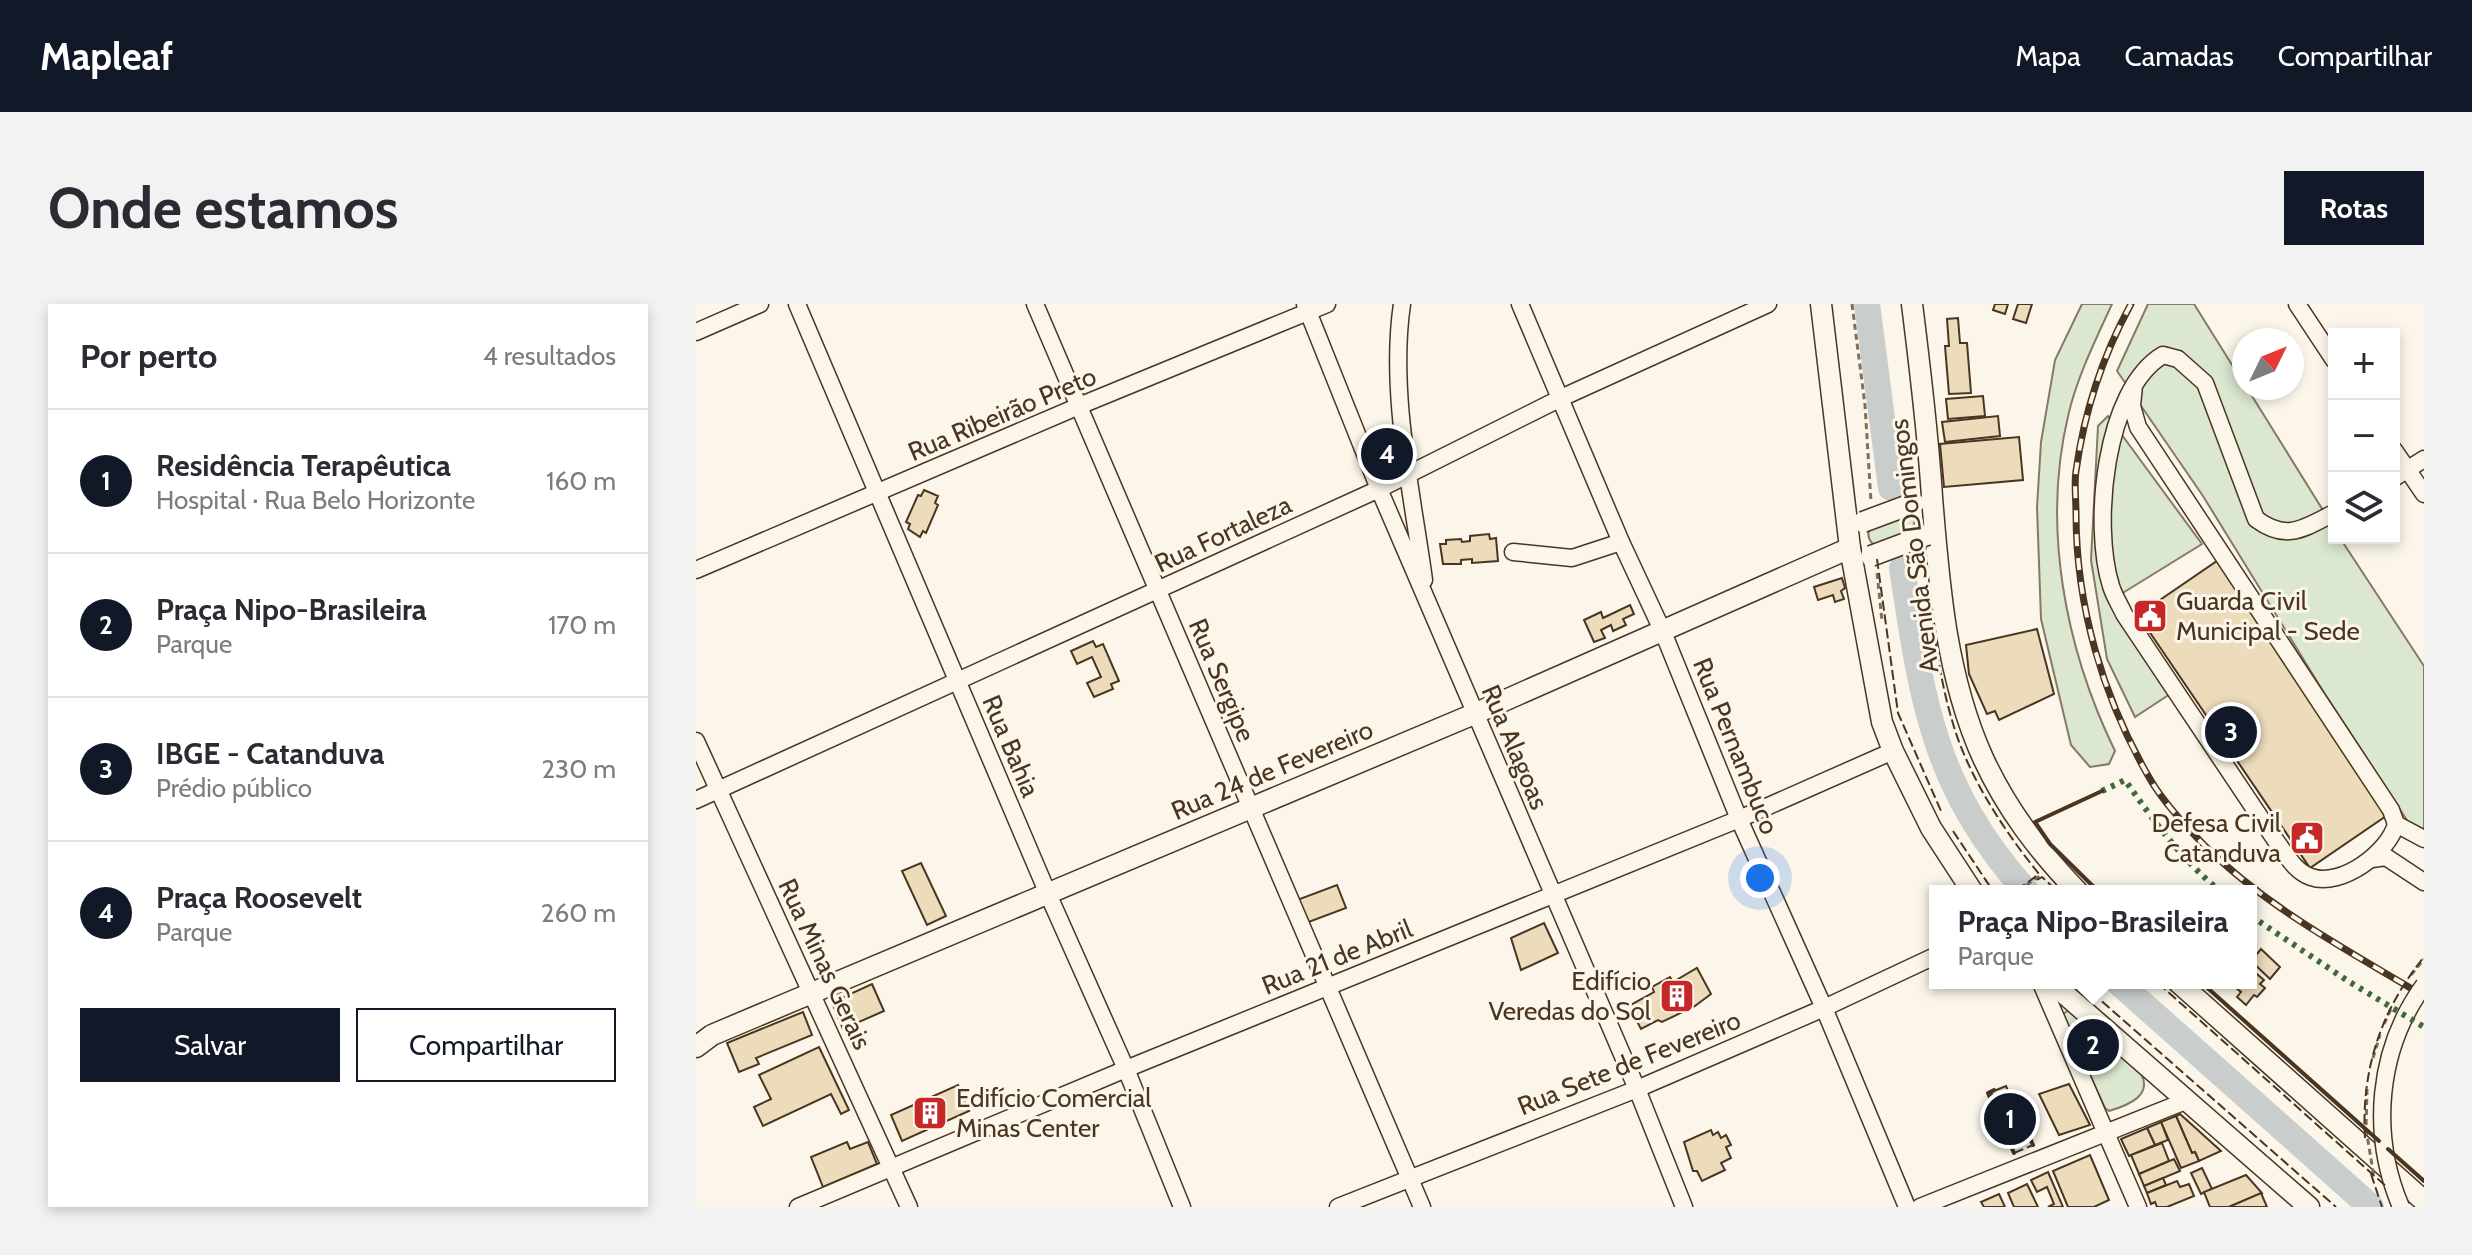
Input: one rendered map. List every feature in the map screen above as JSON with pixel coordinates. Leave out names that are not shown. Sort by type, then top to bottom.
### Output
[{"type":"main road","points":[[1821,304],[1862,542],[1873,679],[1882,722],[1931,828],[1968,885]]},
{"type":"main road","name":"Avenida São Domingos","points":[[1912,304],[1923,500],[1955,678],[1984,759],[2008,805],[2037,848],[2071,885]]},
{"type":"main road","points":[[1862,542],[1923,500]]},
{"type":"main road","points":[[1862,542],[1931,534]]},
{"type":"main road","name":"Rua 24 de Fevereiro","points":[[701,1040],[1474,714],[1862,542]]},
{"type":"main road","points":[[2059,989],[2309,1207]]},
{"type":"main road","points":[[2186,989],[2424,1201]]},
{"type":"street","points":[[696,332],[760,304]]},
{"type":"street","name":"Rua Bahia","points":[[797,304],[957,683],[1126,1069],[1182,1207]]},
{"type":"street","name":"Rua Sergipe","points":[[1035,304],[1422,1207]]},
{"type":"street","name":"Rua Ribeirão Preto","points":[[696,570],[1307,308],[1327,304]]},
{"type":"street","points":[[1402,304],[1398,353],[1401,400],[1427,601]]},
{"type":"street","name":"Rua Pernambuco","points":[[1520,304],[1907,1207]]},
{"type":"street","name":"Rua Fortaleza","points":[[696,800],[1379,489],[1561,398],[1768,304]]},
{"type":"street","points":[[2297,304],[2328,351]]},
{"type":"street","name":"Rua Alagoas","points":[[1307,308],[1379,489],[1637,1089],[1684,1207]]},
{"type":"street","points":[[2134,385],[2132,406],[2138,427],[2391,810],[2396,824],[2388,844],[2372,859],[2347,872],[2328,878],[2313,878],[2295,868],[2124,614],[2111,587],[2102,514],[2114,439],[2122,410],[2134,385],[2153,361],[2163,355],[2178,359],[2205,383],[2256,519],[2269,529],[2284,532],[2297,531],[2328,516]]},
{"type":"street","points":[[2424,459],[2401,474],[2424,494]]},
{"type":"street","points":[[1513,552],[1572,558],[1621,542]]},
{"type":"street","name":"Rua Minas Gerais","points":[[696,741],[909,1207]]},
{"type":"street","name":"Rua 21 de Abril","points":[[798,1207],[1126,1069],[1739,819],[1893,751]]},
{"type":"street","points":[[2396,824],[2424,839]]},
{"type":"street","points":[[2372,859],[2386,857],[2424,882]]},
{"type":"street","name":"Rua Sete de Fevereiro","points":[[1338,1207],[1637,1089],[1929,959]]},
{"type":"street","points":[[2401,1207],[2384,1151],[2382,1101],[2391,1050],[2404,1017],[2424,985]]},
{"type":"street","points":[[2044,989],[2138,1207]]},
{"type":"street","points":[[1920,1207],[2188,1100]]},
{"type":"path","points":[[1852,304],[1865,405],[1862,542],[1884,635]]},
{"type":"path","points":[[2027,885],[2041,875]]},
{"type":"green space","points":[[2082,304],[2112,304],[2088,357],[2069,412],[2057,498],[2058,542],[2071,628],[2083,670],[2115,751],[2109,764],[2090,767],[2071,745],[2041,619],[2037,507],[2041,442],[2055,360]]},
{"type":"green space","points":[[2148,304],[2194,304],[2232,365],[2232,400],[2254,400],[2328,518],[2328,544],[2344,544],[2424,666],[2424,840],[2416,834],[2323,691],[2203,496],[2117,371]]},
{"type":"green space","points":[[2108,416],[2202,544],[2113,599],[2170,694],[2135,717],[2107,659],[2091,560],[2098,426]]},
{"type":"green space","points":[[1402,429],[1407,466],[1378,478],[1364,442]]},
{"type":"green space","points":[[1909,515],[1915,521],[1911,532],[1876,546],[1870,541],[1869,529]]},
{"type":"green space","points":[[2069,1010],[2140,1072],[2144,1087],[2137,1098],[2109,1111],[2105,1108],[2064,1018],[2063,1014]]},
{"type":"building","points":[[1995,304],[2008,304],[2005,314],[1993,310]]},
{"type":"building","points":[[2018,304],[2032,304],[2026,323],[2013,319]]},
{"type":"building","points":[[1958,318],[1960,343],[1967,343],[1971,393],[1949,394],[1945,346],[1949,346],[1947,319]]},
{"type":"building","points":[[1983,396],[1985,416],[1948,419],[1946,399]]},
{"type":"building","points":[[1998,416],[2000,436],[1945,442],[1942,422]]},
{"type":"building","points":[[2019,437],[2023,480],[1944,487],[1940,444]]},
{"type":"building","points":[[924,490],[938,496],[935,503],[938,505],[926,533],[923,531],[920,537],[908,529],[910,524],[906,522],[918,495],[921,496]]},
{"type":"building","points":[[1489,534],[1490,539],[1496,538],[1498,561],[1472,563],[1472,559],[1461,560],[1461,564],[1443,564],[1440,544],[1446,544],[1446,540],[1470,541],[1470,536]]},
{"type":"building","points":[[2217,561],[2389,814],[2310,868],[2138,615]]},
{"type":"building","points":[[1842,578],[1844,599],[1835,602],[1833,595],[1818,600],[1814,587]]},
{"type":"building","points":[[1630,605],[1634,614],[1623,619],[1626,625],[1613,631],[1611,625],[1601,630],[1605,638],[1594,642],[1584,620],[1601,612],[1603,618]]},
{"type":"building","points":[[2037,629],[2054,694],[1999,720],[1995,711],[1987,714],[1969,674],[1966,645]]},
{"type":"building","points":[[1093,641],[1096,647],[1103,644],[1119,681],[1111,684],[1113,689],[1094,697],[1087,683],[1101,677],[1092,657],[1077,664],[1071,651]]},
{"type":"building","points":[[921,863],[946,916],[927,925],[902,871]]},
{"type":"building","points":[[1337,885],[1346,908],[1306,923],[1297,900]]},
{"type":"building","points":[[1544,923],[1558,953],[1521,970],[1511,938]]},
{"type":"building","points":[[2261,949],[2280,967],[2270,979],[2257,967],[2257,954]]},
{"type":"building","name":"Edifício Veredas do Sol","points":[[1697,968],[1711,994],[1695,1006],[1641,1029],[1629,1006],[1654,992],[1652,987],[1670,977],[1673,982]]},
{"type":"building","points":[[2257,974],[2264,980],[2260,984],[2265,988],[2246,1005],[2237,997],[2241,992],[2237,989],[2257,989]]},
{"type":"building","points":[[872,984],[884,1011],[843,1029],[833,1005],[837,1000]]},
{"type":"building","points":[[803,1012],[812,1035],[756,1058],[759,1064],[739,1072],[727,1043]]},
{"type":"building","points":[[819,1047],[849,1110],[841,1114],[831,1094],[763,1126],[754,1107],[771,1099],[759,1075]]},
{"type":"building","points":[[2069,1084],[2090,1125],[2059,1135],[2039,1094]]},
{"type":"building","name":"Edifício Comercial Minas Center","points":[[958,1085],[969,1111],[902,1141],[891,1115]]},
{"type":"building","points":[[2006,1086],[2009,1093],[1994,1099],[1991,1092]]},
{"type":"building","points":[[2011,1098],[2028,1138],[2016,1143],[2012,1133],[2008,1134],[1995,1104]]},
{"type":"building","points":[[2180,1114],[2221,1151],[2199,1161],[2195,1152],[2192,1153],[2176,1116]]},
{"type":"building","points":[[2176,1116],[2192,1153],[2195,1152],[2199,1161],[2181,1168],[2161,1122]]},
{"type":"building","points":[[2161,1122],[2168,1140],[2155,1145],[2147,1128]]},
{"type":"building","points":[[2147,1128],[2155,1145],[2129,1156],[2121,1139]]},
{"type":"building","points":[[1711,1130],[1713,1135],[1718,1132],[1721,1138],[1726,1135],[1731,1145],[1726,1147],[1731,1158],[1721,1163],[1725,1170],[1702,1181],[1697,1171],[1693,1171],[1684,1142]]},
{"type":"building","points":[[847,1142],[850,1149],[868,1142],[877,1164],[823,1187],[811,1157]]},
{"type":"building","points":[[2162,1143],[2169,1161],[2139,1174],[2131,1155]]},
{"type":"building","points":[[2090,1155],[2109,1200],[2094,1207],[2068,1207],[2053,1171]]},
{"type":"building","points":[[2174,1159],[2180,1171],[2144,1186],[2139,1174]]},
{"type":"building","points":[[2202,1168],[2212,1189],[2201,1194],[2191,1173]]},
{"type":"building","points":[[2048,1172],[2063,1207],[2048,1207],[2054,1204],[2047,1187],[2037,1192],[2031,1180]]},
{"type":"building","points":[[2246,1175],[2262,1193],[2229,1207],[2210,1207],[2204,1192]]},
{"type":"building","points":[[2163,1178],[2166,1185],[2147,1193],[2144,1186]]},
{"type":"building","points":[[2177,1181],[2180,1187],[2189,1184],[2194,1196],[2167,1207],[2157,1207],[2155,1202],[2151,1204],[2147,1193]]},
{"type":"building","points":[[2027,1184],[2038,1207],[2014,1207],[2008,1193]]},
{"type":"building","points":[[2261,1193],[2267,1207],[2229,1207]]},
{"type":"building","points":[[1999,1194],[2005,1207],[1984,1207],[1981,1202]]},
{"type":"waterway","points":[[1867,304],[1891,488]]},
{"type":"waterway","points":[[1902,568],[1926,701],[1951,778],[1970,815],[2021,885]]},
{"type":"waterway","points":[[2126,989],[2371,1207]]},
{"type":"railway","points":[[2131,304],[2096,385],[2084,428],[2075,481],[2077,548],[2087,617],[2106,684],[2150,779],[2175,814],[2249,885]]},
{"type":"railway","points":[[2257,891],[2424,996]]},
{"type":"hedge","points":[[2102,791],[2125,780],[2157,825],[2213,885]]},
{"type":"hedge","points":[[2257,920],[2424,1027]]},
{"type":"fence","points":[[1924,540],[1938,658],[1954,727],[1969,766],[1990,804],[2039,874],[2024,885]]},
{"type":"fence","points":[[1877,559],[1898,713],[1941,811]]},
{"type":"fence","points":[[1953,831],[1989,885]]},
{"type":"fence","points":[[2037,880],[2042,877],[2051,885]]},
{"type":"fence","points":[[2365,1138],[2366,1088],[2377,1042],[2396,998],[2424,957]]},
{"type":"fence","points":[[2088,989],[2336,1207]]},
{"type":"fence","points":[[2165,989],[2388,1188]]},
{"type":"fence","points":[[2014,1153],[2033,1145]]},
{"type":"fence","points":[[2371,1174],[2382,1207]]},
{"type":"wall","points":[[2092,885],[2050,844],[2035,822],[2102,791]]},
{"type":"wall","points":[[2209,989],[2379,1141]]},
{"type":"wall","points":[[1994,1090],[1988,1093],[2014,1153]]},
{"type":"wall","points":[[2028,1134],[2033,1145]]},
{"type":"wall","points":[[2388,1149],[2424,1181]]},
{"type":"place","name":"Praça Roosevelt","points":[[1387,454]]},
{"type":"place","name":"Guarda Civil Municipal - Sede","points":[[2150,616]]},
{"type":"place","name":"IBGE - Catanduva","points":[[2231,732]]},
{"type":"place","name":"Defesa Civil Catanduva","points":[[2307,838]]},
{"type":"place","name":"Edifício Veredas do Sol","points":[[1677,996]]},
{"type":"place","name":"Praça Nipo-Brasileira","points":[[2093,1045]]},
{"type":"place","name":"Edifício Comercial Minas Center","points":[[930,1113]]},
{"type":"place","name":"Residência Terapêutica","points":[[2010,1119]]}]
